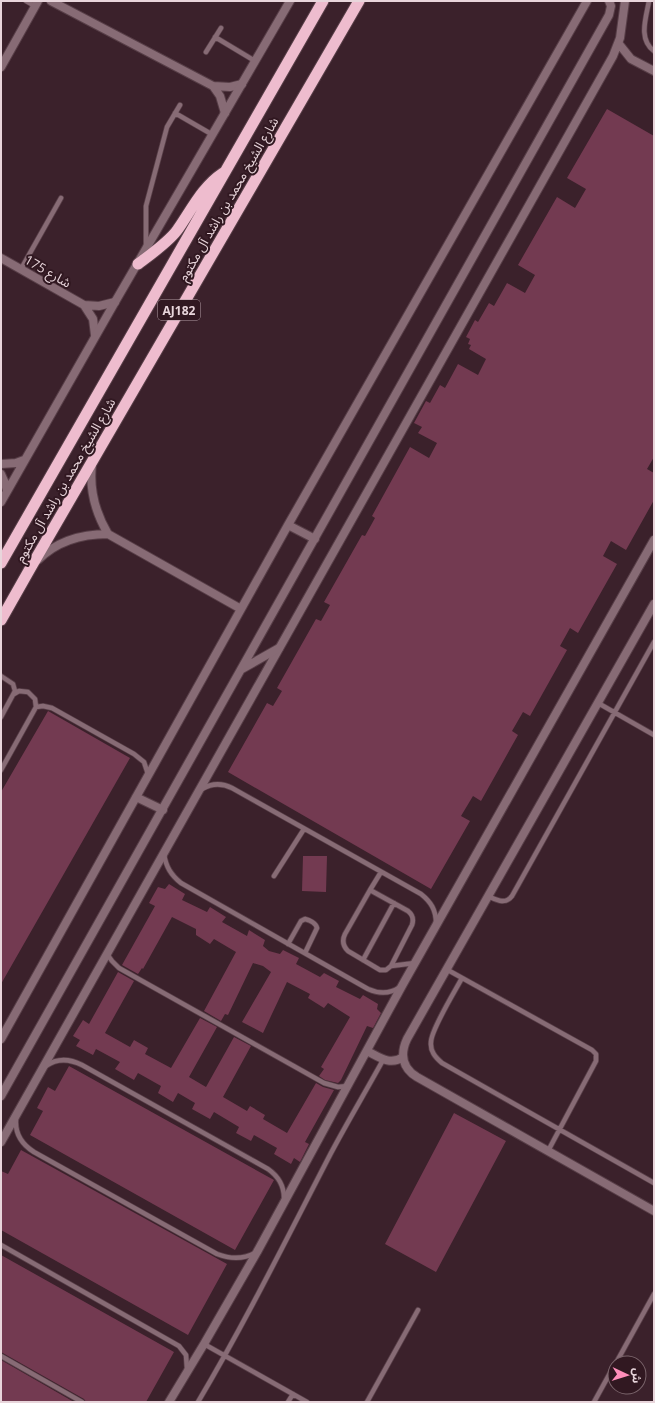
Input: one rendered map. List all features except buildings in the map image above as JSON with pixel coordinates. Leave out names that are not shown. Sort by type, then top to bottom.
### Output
[{"type":"highway","name":"شارع الشيخ محمد بن راشد آل مكتوم","points":[[1,563],[323,1]]},
{"type":"highway","name":"شارع الشيخ محمد بن راشد آل مكتوم","points":[[1,620],[93,458],[359,1]]},
{"type":"highway","points":[[138,264],[150,256],[178,230],[201,193],[211,181],[226,170]]},
{"type":"street","points":[[52,1],[213,86],[230,87],[242,84]]},
{"type":"street","points":[[1,502],[95,336],[290,1]]},
{"type":"street","points":[[1,1039],[288,525],[587,1]]},
{"type":"street","points":[[1,1096],[242,670],[609,15],[611,6],[609,1]]},
{"type":"street","points":[[1,1142],[618,44],[622,32],[625,1]]},
{"type":"street","points":[[1,67],[36,4]]},
{"type":"street","points":[[618,44],[632,59],[654,71]]},
{"type":"street","points":[[213,86],[220,96],[225,113]]},
{"type":"street","name":"شارع 175","points":[[1,258],[84,305]]},
{"type":"street","points":[[84,305],[99,306],[115,302]]},
{"type":"street","points":[[84,305],[93,319],[95,336]]},
{"type":"street","points":[[93,458],[91,490],[94,505],[108,534]]},
{"type":"street","points":[[1,464],[16,463],[24,460]]},
{"type":"street","points":[[1,474],[7,491]]},
{"type":"street","points":[[288,525],[315,539]]},
{"type":"street","points":[[31,567],[47,552],[66,541],[94,534],[108,534],[241,609]]},
{"type":"street","points":[[169,1402],[257,1252],[403,984],[654,540]]},
{"type":"street","points":[[654,604],[446,969],[407,1039],[403,1049],[405,1065],[412,1074],[654,1211]]},
{"type":"street","points":[[242,670],[279,648]]},
{"type":"street","points":[[136,797],[163,810]]},
{"type":"street","points":[[367,1051],[383,1060],[395,1061],[403,1056]]},
{"type":"lane","points":[[26,1],[36,4]]},
{"type":"lane","points":[[649,1],[644,36],[649,46],[654,51]]},
{"type":"lane","points":[[206,52],[221,28]]},
{"type":"lane","points":[[215,37],[255,61]]},
{"type":"lane","points":[[146,250],[146,206],[167,128],[180,106]]},
{"type":"lane","points":[[175,113],[213,135]]},
{"type":"lane","points":[[21,269],[61,198]]},
{"type":"lane","points":[[488,896],[501,901],[508,900],[512,896],[654,642]]},
{"type":"lane","points":[[1,717],[15,691],[13,684],[2,677]]},
{"type":"lane","points":[[1,770],[36,707],[35,699],[28,692],[19,691],[14,694]]},
{"type":"lane","points":[[598,703],[654,735]]},
{"type":"lane","points":[[36,707],[43,706],[52,708],[134,754],[144,762],[148,774]]},
{"type":"lane","points":[[199,791],[209,785],[215,784],[227,786],[381,872],[426,899],[434,911],[436,925]]},
{"type":"lane","points":[[274,876],[304,829]]},
{"type":"lane","points":[[164,854],[171,874],[181,883],[373,991],[392,991],[403,984]]},
{"type":"lane","points":[[370,890],[411,913],[413,922],[391,966],[386,970],[380,970],[348,951],[343,941],[345,934],[370,890],[381,872]]},
{"type":"lane","points":[[363,960],[394,903]]},
{"type":"lane","points":[[288,944],[301,921],[307,919],[315,924],[317,928],[305,953]]},
{"type":"lane","points":[[107,952],[112,961],[119,968],[324,1083],[338,1087],[348,1086]]},
{"type":"lane","points":[[391,966],[415,963]]},
{"type":"lane","points":[[446,969],[592,1050],[596,1054],[596,1061],[548,1151]]},
{"type":"lane","points":[[462,978],[431,1036],[431,1048],[433,1054],[442,1063],[654,1183]]},
{"type":"lane","points":[[43,1069],[62,1060],[75,1062],[268,1169],[278,1178],[284,1189],[284,1203]]},
{"type":"lane","points":[[198,1402],[225,1356],[332,1152],[383,1060]]},
{"type":"lane","points":[[16,1115],[19,1137],[23,1143],[34,1152],[217,1254],[230,1258],[237,1258],[257,1252]]},
{"type":"lane","points":[[1,1245],[179,1346],[186,1355],[188,1367],[186,1373]]},
{"type":"lane","points":[[620,1355],[654,1294]]},
{"type":"lane","points":[[367,1402],[418,1310]]},
{"type":"lane","points":[[204,1344],[307,1402]]},
{"type":"lane","points":[[1,1356],[82,1402]]},
{"type":"lane","points":[[594,1402],[607,1378]]},
{"type":"lane","points":[[288,1402],[293,1394]]}]
